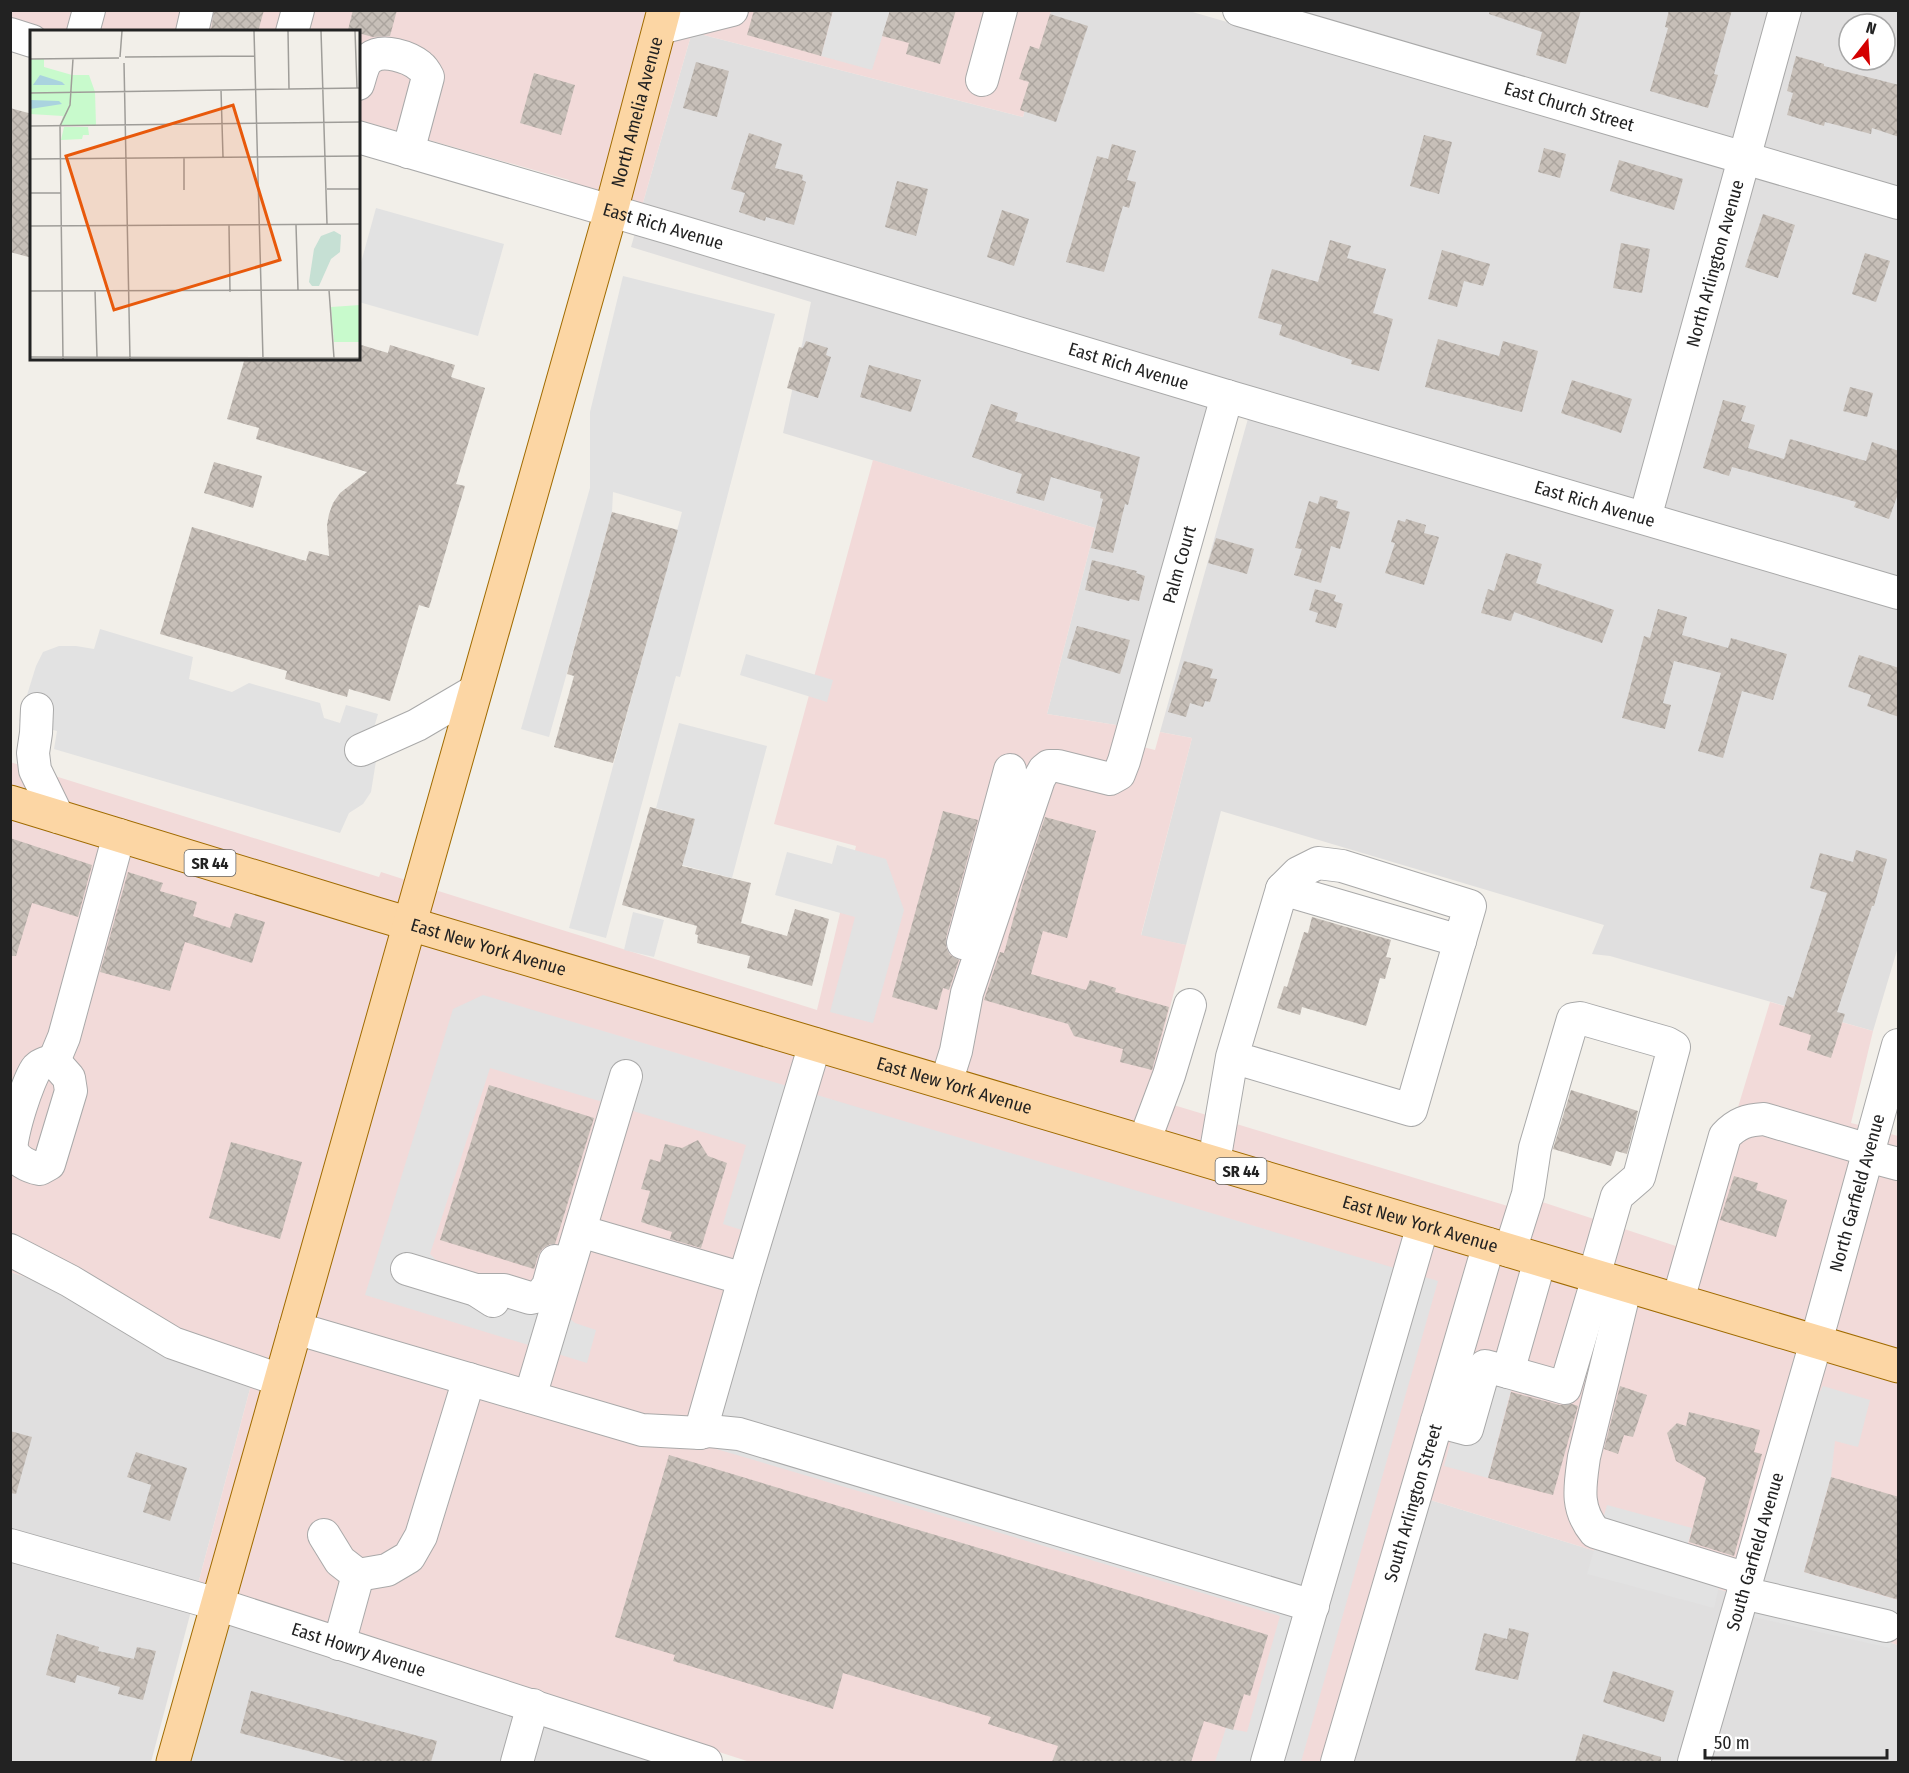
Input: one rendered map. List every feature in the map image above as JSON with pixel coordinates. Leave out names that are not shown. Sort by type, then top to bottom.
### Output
[{"type":"main road","name":"North Amelia Avenue","points":[[173,1762],[611,212],[662,19]]},
{"type":"main road","name":"East New York Avenue","points":[[10,802],[373,913],[410,922],[1899,1366]]},
{"type":"street","points":[[84,30],[89,10]]},
{"type":"street","points":[[192,30],[197,10]]},
{"type":"street","points":[[293,30],[298,10]]},
{"type":"street","points":[[662,19],[732,10]]},
{"type":"street","points":[[982,80],[1001,10]]},
{"type":"street","name":"East Church Street","points":[[1239,10],[1899,203]]},
{"type":"street","name":"North Arlington Avenue","points":[[1645,518],[1785,10]]},
{"type":"street","points":[[10,34],[30,40]]},
{"type":"street","points":[[360,78],[370,58],[382,53],[408,59],[422,67],[428,77],[408,152]]},
{"type":"street","name":"East Rich Avenue","points":[[360,138],[1899,593]]},
{"type":"street","name":"Palm Court","points":[[936,1080],[956,1051],[967,993],[1044,770],[1049,766],[1058,766],[1110,779],[1119,774],[1125,761],[1227,396]]},
{"type":"street","points":[[361,750],[417,725],[475,691]]},
{"type":"street","points":[[10,746],[37,709],[33,753],[35,770],[58,817]]},
{"type":"street","points":[[936,1080],[1010,770]]},
{"type":"street","points":[[54,1061],[64,1037],[119,835]]},
{"type":"street","points":[[1214,1162],[1232,1057],[1282,889],[1298,873],[1318,863],[1342,866],[1470,906],[1411,1110],[1232,1057]]},
{"type":"street","points":[[1144,1142],[1169,1075],[1190,1005]]},
{"type":"street","points":[[1508,1372],[1513,1252],[1528,1194],[1535,1148],[1573,1019],[1580,1018],[1667,1043],[1674,1047],[1639,1177],[1617,1196],[1606,1279],[1607,1365],[1584,1457],[1581,1475],[1581,1508],[1586,1521],[1595,1532],[1745,1586],[1886,1626]]},
{"type":"street","points":[[700,1433],[815,1044]]},
{"type":"street","name":"North Garfield Avenue","points":[[1816,1342],[1868,1153],[1894,1077],[1899,1045]]},
{"type":"street","points":[[530,1397],[626,1076]]},
{"type":"street","points":[[1678,1300],[1725,1136],[1734,1126],[1749,1120],[1764,1119],[1899,1164]]},
{"type":"street","points":[[476,1290],[504,1290],[530,1298],[540,1296],[548,1286],[569,1215],[589,1200]]},
{"type":"street","points":[[1267,1762],[1423,1225]]},
{"type":"street","points":[[580,1231],[744,1279]]},
{"type":"street","points":[[10,1250],[70,1281],[173,1343],[280,1380]]},
{"type":"street","name":"South Arlington Street","points":[[1337,1762],[1437,1421],[1513,1252]]},
{"type":"street","points":[[408,1269],[476,1290],[500,1305],[553,1321]]},
{"type":"street","points":[[1437,1421],[1467,1429],[1485,1365],[1565,1388],[1606,1279]]},
{"type":"street","points":[[295,1328],[642,1430],[739,1434],[1313,1606]]},
{"type":"street","name":"South Garfield Avenue","points":[[1694,1762],[1816,1342]]},
{"type":"street","points":[[324,1535],[340,1561],[358,1575],[387,1570],[409,1557],[420,1536],[469,1379]]},
{"type":"street","name":"East Howry Avenue","points":[[10,1545],[217,1604],[706,1762]]},
{"type":"street","points":[[339,1644],[358,1575]]},
{"type":"street","points":[[517,1762],[533,1705]]},
{"type":"shaded area","points":[[1051,10],[1189,11],[1729,167],[1637,501],[642,206],[692,32],[1023,117]]},
{"type":"shaded area","points":[[10,11],[652,11],[603,194],[568,184],[569,180],[360,120],[360,30],[46,30],[11,20]]},
{"type":"shaded area","points":[[677,11],[1051,11],[1023,117],[692,32],[642,206],[627,201]]},
{"type":"shaded area","points":[[833,11],[890,11],[872,70],[821,56]]},
{"type":"shaded area","points":[[1291,11],[1772,11],[1737,139]]},
{"type":"shaded area","points":[[1798,11],[1898,11],[1898,188],[1760,147]]},
{"type":"shaded area","points":[[1753,173],[1898,217],[1898,579],[1661,508]]},
{"type":"shaded area","points":[[376,208],[504,244],[478,336],[360,302],[360,266]]},
{"type":"shaded area","points":[[635,233],[1225,409],[1135,728],[1047,714],[1095,528],[783,433],[811,302],[631,247]]},
{"type":"shaded area","points":[[623,276],[775,314],[680,677],[676,676],[606,938],[569,928],[682,512],[613,492],[612,512],[549,737],[521,729],[590,488],[590,412]]},
{"type":"shaded area","points":[[1249,415],[1898,608],[1898,947],[1873,1031],[1610,956],[1592,954],[1604,925],[1221,811],[1186,945],[1141,936],[1192,738],[1160,732]]},
{"type":"shaded area","points":[[873,460],[1095,528],[1047,714],[1135,728],[1131,744],[1155,750],[1160,732],[1192,738],[1141,935],[1186,945],[1147,1097],[1511,1207],[1515,1193],[1694,1252],[1770,1002],[1873,1031],[1851,1123],[1863,1126],[1808,1324],[426,913],[432,889],[817,1010],[856,846],[774,824]]},
{"type":"shaded area","points":[[100,629],[193,657],[189,679],[232,692],[249,683],[320,703],[324,718],[340,723],[346,705],[378,714],[373,731],[376,761],[371,792],[363,804],[349,813],[340,833],[54,749],[57,731],[19,721],[36,666],[43,652],[59,646],[94,649]]},
{"type":"shaded area","points":[[746,654],[833,680],[827,702],[740,675]]},
{"type":"shaded area","points":[[679,723],[767,746],[732,878],[682,865],[695,819],[656,808]]},
{"type":"shaded area","points":[[10,762],[379,877],[381,872],[409,881],[402,906],[11,788]]},
{"type":"shaded area","points":[[11,818],[394,933],[209,1588],[198,1584],[259,1355],[11,1272]]},
{"type":"shaded area","points":[[837,845],[886,859],[904,910],[873,1023],[830,1012],[855,917],[775,895],[787,852],[832,864]]},
{"type":"shaded area","points":[[633,912],[664,920],[654,957],[624,950]]},
{"type":"shaded area","points":[[418,940],[1473,1254],[1324,1762],[750,1762],[233,1595]]},
{"type":"shaded area","points":[[483,995],[1438,1281],[1301,1762],[1215,1762],[1226,1728],[1247,1732],[1280,1616],[713,1448],[697,1397],[748,1232],[723,1224],[746,1145],[490,1068],[430,1254],[442,1266],[542,1295],[575,1323],[596,1330],[587,1363],[365,1295],[453,1009]]},
{"type":"shaded area","points":[[1887,1133],[1898,1136],[1898,1351],[1832,1332]]},
{"type":"shaded area","points":[[1497,1261],[1800,1351],[1731,1593],[1427,1499]]},
{"type":"shaded area","points":[[10,1272],[259,1355],[198,1584],[11,1530]]},
{"type":"shaded area","points":[[1824,1359],[1898,1381],[1898,1645],[1754,1601]]},
{"type":"shaded area","points":[[1469,1375],[1512,1387],[1488,1478],[1444,1466]]},
{"type":"shaded area","points":[[1823,1386],[1870,1400],[1858,1447],[1835,1441],[1831,1477],[1804,1572],[1898,1600],[1890,1648],[1753,1617],[1808,1413]]},
{"type":"shaded area","points":[[1427,1499],[1731,1593],[1681,1762],[1350,1762]]},
{"type":"shaded area","points":[[1607,1505],[1692,1528],[1687,1547],[1726,1557],[1714,1608],[1587,1574]]},
{"type":"shaded area","points":[[10,1560],[191,1611],[151,1762],[11,1762]]},
{"type":"shaded area","points":[[1754,1601],[1898,1645],[1898,1762],[1707,1762]]},
{"type":"shaded area","points":[[225,1623],[660,1762],[187,1762]]},
{"type":"building","points":[[214,10],[264,10],[259,30],[211,30]]},
{"type":"building","points":[[353,10],[397,10],[390,36],[373,37],[360,34],[360,30],[348,30]]},
{"type":"building","points":[[754,10],[833,10],[821,56],[747,35]]},
{"type":"building","points":[[890,10],[956,10],[940,64],[906,54],[909,43],[882,36]]},
{"type":"building","points":[[1490,10],[1581,10],[1566,64],[1536,55],[1542,32],[1489,14]]},
{"type":"building","points":[[1669,10],[1732,10],[1714,74],[1718,75],[1708,108],[1650,91],[1668,28],[1665,27]]},
{"type":"building","points":[[1050,14],[1088,26],[1056,122],[1020,110],[1029,82],[1019,79],[1030,46],[1039,49]]},
{"type":"building","points":[[1796,56],[1824,64],[1824,66],[1837,69],[1837,72],[1848,72],[1899,85],[1899,137],[1872,128],[1871,134],[1825,122],[1824,126],[1787,115],[1793,93],[1787,91]]},
{"type":"building","points":[[696,62],[729,71],[717,117],[683,108]]},
{"type":"building","points":[[534,73],[575,85],[561,135],[520,123]]},
{"type":"building","points":[[10,108],[30,113],[30,257],[10,252]]},
{"type":"building","points":[[749,133],[782,144],[775,168],[803,175],[802,180],[806,182],[794,225],[766,217],[765,221],[739,212],[745,193],[731,189]]},
{"type":"building","points":[[1424,135],[1452,142],[1439,194],[1410,186]]},
{"type":"building","points":[[1112,144],[1136,151],[1127,180],[1136,182],[1129,208],[1123,206],[1104,272],[1066,262],[1097,156],[1108,159]]},
{"type":"building","points":[[1544,148],[1566,154],[1560,178],[1538,172]]},
{"type":"building","points":[[1619,160],[1683,179],[1674,210],[1610,191]]},
{"type":"building","points":[[897,181],[928,189],[916,236],[885,227]]},
{"type":"building","points":[[1002,210],[1029,219],[1014,266],[987,257]]},
{"type":"building","points":[[1763,214],[1795,225],[1778,278],[1745,267]]},
{"type":"building","points":[[1330,240],[1351,246],[1347,258],[1386,269],[1373,313],[1393,319],[1379,371],[1351,364],[1352,360],[1279,335],[1282,325],[1258,318],[1272,269],[1318,282]]},
{"type":"building","points":[[1621,243],[1650,249],[1642,293],[1613,288]]},
{"type":"building","points":[[1442,250],[1490,264],[1483,286],[1464,281],[1457,307],[1428,299]]},
{"type":"building","points":[[1865,253],[1890,261],[1876,302],[1852,294]]},
{"type":"building","points":[[1438,339],[1499,356],[1503,341],[1538,351],[1522,412],[1425,387]]},
{"type":"building","points":[[806,341],[828,348],[826,355],[831,357],[818,398],[787,388],[799,347],[803,348]]},
{"type":"building","points":[[360,345],[388,353],[390,345],[455,365],[451,377],[485,388],[456,484],[465,486],[429,608],[419,605],[390,701],[349,689],[347,697],[285,679],[287,671],[160,634],[192,527],[306,561],[309,551],[329,556],[327,525],[333,503],[340,493],[367,472],[256,439],[259,428],[227,419],[244,360],[360,360]]},
{"type":"building","points":[[869,365],[921,380],[911,412],[860,397]]},
{"type":"building","points":[[1572,380],[1632,399],[1621,433],[1561,413]]},
{"type":"building","points":[[1850,387],[1873,393],[1867,417],[1843,411]]},
{"type":"building","points":[[1723,400],[1746,406],[1741,421],[1755,425],[1748,448],[1784,459],[1790,439],[1866,461],[1872,442],[1899,451],[1899,491],[1889,519],[1854,507],[1856,502],[1758,474],[1732,467],[1729,476],[1703,468]]},
{"type":"building","points":[[991,404],[1018,413],[1015,421],[1140,457],[1113,553],[1091,548],[1103,499],[1100,498],[1101,492],[1051,477],[1044,501],[1016,493],[1022,474],[972,457]]},
{"type":"building","points":[[214,462],[262,476],[253,508],[204,493]]},
{"type":"building","points":[[1320,496],[1338,501],[1336,508],[1350,512],[1340,549],[1331,546],[1321,583],[1294,575],[1302,549],[1295,548],[1309,501],[1318,504]]},
{"type":"building","points":[[612,512],[678,530],[613,763],[554,747],[574,676],[567,674]]},
{"type":"building","points":[[1406,519],[1426,525],[1424,533],[1439,537],[1424,585],[1385,573],[1395,543],[1391,542],[1398,520],[1405,522]]},
{"type":"building","points":[[1216,538],[1254,549],[1247,574],[1208,563]]},
{"type":"building","points":[[1506,553],[1542,564],[1536,583],[1614,610],[1602,643],[1514,612],[1511,621],[1481,613],[1488,589],[1494,591]]},
{"type":"building","points":[[1092,560],[1137,571],[1136,573],[1145,576],[1139,601],[1130,599],[1129,601],[1085,590]]},
{"type":"building","points":[[1315,589],[1336,595],[1334,601],[1343,604],[1336,628],[1315,622],[1318,613],[1309,610]]},
{"type":"building","points":[[1658,609],[1687,617],[1682,635],[1728,648],[1731,638],[1787,654],[1773,700],[1742,691],[1723,758],[1698,751],[1721,673],[1674,661],[1663,703],[1671,705],[1665,729],[1622,718],[1644,636],[1650,638]]},
{"type":"building","points":[[1077,626],[1130,640],[1120,674],[1067,658]]},
{"type":"building","points":[[1859,655],[1899,668],[1899,717],[1867,706],[1871,695],[1848,687]]},
{"type":"building","points":[[1184,661],[1213,669],[1210,678],[1217,679],[1210,702],[1205,701],[1203,707],[1190,703],[1186,717],[1168,712]]},
{"type":"building","points":[[650,807],[695,819],[682,866],[751,883],[741,923],[787,936],[795,909],[829,919],[812,986],[747,968],[750,956],[697,943],[698,935],[695,934],[697,926],[622,905]]},
{"type":"building","points":[[943,811],[978,820],[946,938],[946,947],[950,955],[959,960],[949,990],[943,988],[937,1010],[892,997]]},
{"type":"building","points":[[1045,817],[1096,831],[1067,938],[1043,931],[1031,974],[1086,990],[1090,980],[1116,988],[1115,992],[1169,1007],[1152,1070],[1120,1062],[1123,1049],[1074,1036],[1068,1024],[984,1000],[1000,952],[1004,953],[1022,887]]},
{"type":"building","points":[[10,838],[92,865],[78,917],[32,903],[16,956],[10,956]]},
{"type":"building","points":[[1856,850],[1887,859],[1874,906],[1872,906],[1837,1012],[1845,1014],[1831,1058],[1807,1050],[1811,1035],[1779,1025],[1788,996],[1793,998],[1827,893],[1810,888],[1820,853],[1853,862]]},
{"type":"building","points":[[128,872],[163,883],[160,891],[197,902],[193,916],[230,928],[235,913],[265,922],[252,963],[185,942],[170,991],[100,972]]},
{"type":"building","points":[[1312,917],[1391,940],[1386,957],[1391,958],[1385,979],[1380,978],[1366,1026],[1302,1007],[1300,1015],[1277,1008],[1284,986],[1287,987],[1304,932],[1308,933]]},
{"type":"building","points":[[489,1085],[594,1118],[555,1244],[542,1249],[534,1269],[440,1240]]},
{"type":"building","points":[[1571,1090],[1638,1111],[1627,1154],[1616,1151],[1611,1166],[1553,1149]]},
{"type":"building","points":[[698,1140],[708,1156],[727,1163],[701,1248],[670,1239],[672,1232],[641,1222],[650,1191],[641,1189],[650,1159],[660,1162],[665,1144],[682,1148]]},
{"type":"building","points":[[231,1142],[302,1162],[280,1239],[209,1218]]},
{"type":"building","points":[[1734,1176],[1758,1183],[1756,1190],[1787,1200],[1776,1237],[1720,1220]]},
{"type":"building","points":[[1620,1386],[1647,1395],[1633,1437],[1624,1435],[1618,1454],[1604,1449]]},
{"type":"building","points":[[1511,1392],[1560,1405],[1578,1406],[1553,1495],[1488,1478]]},
{"type":"building","points":[[1689,1412],[1760,1430],[1754,1452],[1762,1454],[1734,1556],[1689,1542],[1706,1478],[1676,1461],[1667,1433],[1677,1423],[1686,1426]]},
{"type":"building","points":[[10,1431],[32,1437],[16,1494],[10,1493]]},
{"type":"building","points":[[136,1452],[187,1468],[170,1521],[143,1512],[151,1485],[127,1477]]},
{"type":"building","points":[[669,1455],[1268,1635],[1250,1696],[1244,1694],[1233,1730],[1204,1721],[1191,1762],[1052,1762],[1058,1746],[988,1724],[991,1717],[843,1673],[833,1709],[673,1661],[675,1655],[615,1637]]},
{"type":"building","points":[[1831,1477],[1899,1497],[1899,1600],[1804,1572]]},
{"type":"building","points":[[1509,1628],[1529,1633],[1518,1680],[1475,1670],[1484,1633],[1507,1639]]},
{"type":"building","points":[[57,1634],[99,1647],[98,1651],[134,1659],[137,1647],[156,1651],[143,1700],[118,1694],[120,1687],[77,1675],[75,1683],[46,1675]]},
{"type":"building","points":[[1613,1671],[1674,1691],[1664,1722],[1603,1702]]},
{"type":"building","points":[[251,1691],[437,1741],[431,1762],[350,1762],[240,1733]]},
{"type":"building","points":[[1583,1734],[1661,1757],[1661,1762],[1575,1762]]}]
